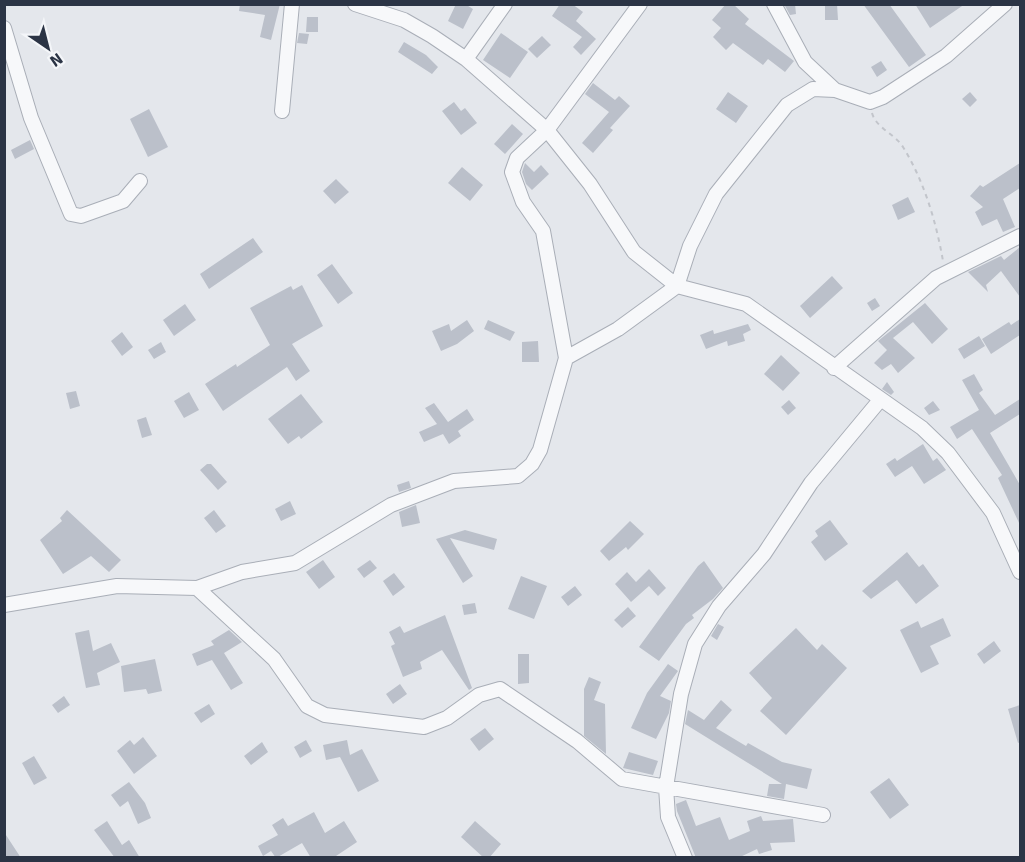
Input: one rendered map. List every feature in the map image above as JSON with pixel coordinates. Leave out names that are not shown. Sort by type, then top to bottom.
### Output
[{"type":"street","points":[[282,111],[292,4]]},
{"type":"street","points":[[466,59],[505,4]]},
{"type":"street","points":[[4,605],[117,586],[197,588],[242,572],[295,563],[390,505],[454,481],[518,476],[532,464],[540,450],[566,358],[543,231],[523,202],[512,172],[518,158],[547,130],[640,4]]},
{"type":"street","points":[[774,4],[805,62],[835,90]]},
{"type":"street","points":[[566,358],[618,329],[677,286],[690,246],[716,194],[787,105],[813,89],[835,90],[870,102],[884,97],[946,56],[1005,4]]},
{"type":"street","points":[[366,6],[404,20],[466,59],[547,130],[590,184],[634,252],[677,286],[746,304],[921,428],[948,453],[993,513],[1020,572]]},
{"type":"street","points":[[4,28],[31,118],[71,214],[81,216],[123,201],[140,182]]},
{"type":"street","points":[[834,368],[945,272],[1020,236]]},
{"type":"street","points":[[685,858],[668,817],[666,787],[681,694],[695,644],[719,606],[764,554],[811,483],[880,400]]},
{"type":"street","points":[[197,588],[274,659],[308,706],[325,715],[424,727],[447,718],[479,695],[500,689],[577,741],[622,779],[823,815]]},
{"type":"path","points":[[870,102],[874,121],[902,144],[922,183],[945,272]]},
{"type":"building","points":[[240,4],[280,4],[271,40],[260,37],[265,15],[239,11]]},
{"type":"building","points":[[456,4],[465,4],[473,9],[463,29],[448,21]]},
{"type":"building","points":[[560,4],[572,4],[583,12],[576,21],[596,39],[581,55],[573,47],[582,37],[552,16]]},
{"type":"building","points":[[726,4],[733,4],[749,19],[745,24],[794,61],[785,72],[768,59],[763,65],[733,43],[726,50],[713,37],[721,28],[712,20]]},
{"type":"building","points":[[784,4],[795,4],[796,14],[790,15]]},
{"type":"building","points":[[825,4],[837,4],[838,20],[825,20]]},
{"type":"building","points":[[863,4],[889,4],[926,55],[909,67]]},
{"type":"building","points":[[915,4],[965,4],[930,28]]},
{"type":"building","points":[[307,17],[318,17],[318,32],[306,32]]},
{"type":"building","points":[[299,33],[309,34],[307,44],[297,43]]},
{"type":"building","points":[[501,33],[528,52],[510,78],[483,60]]},
{"type":"building","points":[[542,36],[551,45],[537,58],[528,49]]},
{"type":"building","points":[[404,42],[426,55],[438,67],[432,74],[398,52]]},
{"type":"building","points":[[881,61],[887,70],[877,77],[871,67]]},
{"type":"building","points":[[593,83],[615,100],[619,96],[630,106],[610,128],[613,130],[593,153],[582,143],[609,112],[585,94]]},
{"type":"building","points":[[728,92],[748,106],[736,123],[716,109]]},
{"type":"building","points":[[970,92],[977,100],[970,107],[962,99]]},
{"type":"building","points":[[454,102],[461,111],[465,108],[477,123],[461,135],[442,111]]},
{"type":"building","points":[[149,109],[168,147],[148,157],[130,119]]},
{"type":"building","points":[[512,124],[523,134],[505,154],[494,144]]},
{"type":"building","points":[[30,140],[34,149],[15,159],[11,150]]},
{"type":"building","points":[[525,163],[534,172],[541,165],[549,174],[532,190],[526,184],[522,172]]},
{"type":"building","points":[[1020,163],[1020,188],[1003,199],[1015,227],[1003,232],[997,219],[982,226],[975,212],[983,207],[970,196],[980,185],[983,187]]},
{"type":"building","points":[[462,167],[483,185],[470,201],[448,183]]},
{"type":"building","points":[[336,179],[349,192],[335,204],[323,191]]},
{"type":"building","points":[[908,197],[915,212],[898,220],[892,205]]},
{"type":"building","points":[[253,238],[263,252],[209,289],[200,274]]},
{"type":"building","points":[[1020,247],[1020,297],[1001,271],[986,285],[988,292],[968,272],[1001,256],[1004,260]]},
{"type":"building","points":[[332,264],[353,293],[338,304],[317,275]]},
{"type":"building","points":[[832,276],[843,288],[810,318],[800,306]]},
{"type":"building","points":[[302,285],[323,326],[292,344],[310,371],[296,381],[287,367],[223,411],[205,384],[236,364],[237,367],[270,345],[250,308],[291,286],[293,290]]},
{"type":"building","points":[[875,298],[880,306],[872,311],[867,303]]},
{"type":"building","points":[[925,303],[948,329],[932,344],[913,322],[893,338],[915,358],[898,373],[891,364],[882,370],[874,363],[887,350],[878,341]]},
{"type":"building","points":[[185,304],[196,320],[174,336],[163,320]]},
{"type":"building","points":[[1020,319],[1020,335],[991,354],[982,339],[1009,322],[1011,325]]},
{"type":"building","points":[[467,320],[474,331],[457,344],[441,351],[432,331],[449,324],[451,331]]},
{"type":"building","points":[[488,320],[515,332],[510,341],[484,329]]},
{"type":"building","points":[[748,324],[751,330],[743,334],[745,341],[728,346],[727,341],[706,349],[700,335],[713,330],[714,334]]},
{"type":"building","points":[[122,332],[133,347],[122,356],[111,341]]},
{"type":"building","points":[[979,336],[985,346],[964,359],[958,349]]},
{"type":"building","points":[[538,341],[539,362],[522,362],[522,342]]},
{"type":"building","points":[[161,342],[166,352],[154,359],[148,350]]},
{"type":"building","points":[[781,355],[800,373],[783,391],[764,374]]},
{"type":"building","points":[[974,374],[983,390],[979,393],[995,415],[1020,399],[1020,414],[990,433],[1020,485],[1020,525],[998,478],[1002,475],[972,429],[957,439],[950,427],[979,410],[962,380]]},
{"type":"building","points":[[887,382],[894,392],[891,395],[882,389]]},
{"type":"building","points":[[76,391],[80,406],[70,409],[66,393]]},
{"type":"building","points":[[189,392],[199,410],[184,418],[174,401]]},
{"type":"building","points":[[301,394],[323,422],[301,439],[299,436],[288,444],[268,419]]},
{"type":"building","points":[[789,400],[796,408],[788,415],[781,407]]},
{"type":"building","points":[[933,401],[940,410],[929,415],[924,408]]},
{"type":"building","points":[[434,403],[448,422],[467,409],[474,420],[458,431],[461,436],[449,444],[443,434],[424,442],[419,432],[437,424],[425,408]]},
{"type":"building","points":[[146,417],[152,435],[142,438],[137,420]]},
{"type":"building","points":[[923,444],[933,461],[937,458],[946,470],[924,484],[912,466],[895,477],[886,464],[895,458],[897,461]]},
{"type":"building","points":[[207,464],[211,464],[227,482],[218,490],[200,470]]},
{"type":"building","points":[[409,481],[411,488],[399,492],[397,485]]},
{"type":"building","points":[[290,501],[296,514],[281,521],[275,509]]},
{"type":"building","points":[[416,505],[420,523],[402,527],[399,512]]},
{"type":"building","points":[[67,510],[121,560],[109,572],[91,556],[63,574],[40,540],[62,521],[60,518]]},
{"type":"building","points":[[214,510],[226,526],[216,533],[204,518]]},
{"type":"building","points":[[830,520],[848,544],[825,561],[811,542],[818,536],[815,531]]},
{"type":"building","points":[[630,521],[644,534],[628,550],[626,547],[609,561],[600,551]]},
{"type":"building","points":[[465,530],[497,539],[494,550],[450,538],[473,576],[463,583],[436,539]]},
{"type":"building","points":[[907,552],[919,567],[923,564],[939,586],[916,604],[897,580],[871,599],[862,591]]},
{"type":"building","points":[[323,560],[335,577],[319,589],[306,572]]},
{"type":"building","points":[[370,560],[377,568],[364,578],[357,569]]},
{"type":"building","points":[[704,561],[723,588],[692,615],[694,618],[686,624],[659,661],[639,647]]},
{"type":"building","points":[[649,569],[666,588],[658,596],[649,586],[631,602],[615,584],[627,572],[636,582]]},
{"type":"building","points":[[394,573],[405,587],[393,596],[383,581]]},
{"type":"building","points":[[521,576],[547,586],[534,619],[508,609]]},
{"type":"building","points":[[575,586],[582,595],[568,606],[561,597]]},
{"type":"building","points":[[475,603],[477,613],[464,615],[462,605]]},
{"type":"building","points":[[628,607],[636,616],[622,628],[614,620]]},
{"type":"building","points":[[445,615],[472,688],[469,690],[442,650],[420,662],[422,669],[403,677],[391,646],[395,644],[389,632],[400,626],[404,633]]},
{"type":"building","points":[[943,618],[951,636],[930,646],[939,664],[921,673],[900,630],[918,621],[921,628]]},
{"type":"building","points":[[718,624],[724,627],[717,640],[711,636]]},
{"type":"building","points":[[796,628],[817,650],[822,644],[847,668],[786,735],[760,711],[772,698],[749,673]]},
{"type":"building","points":[[89,630],[93,651],[111,643],[120,662],[97,673],[100,685],[86,688],[75,633]]},
{"type":"building","points":[[229,630],[242,642],[224,653],[243,683],[231,690],[212,660],[197,666],[192,654],[214,645],[211,641]]},
{"type":"building","points":[[994,641],[1001,651],[984,664],[977,654]]},
{"type":"building","points":[[518,654],[529,654],[529,683],[518,684]]},
{"type":"building","points":[[155,659],[162,691],[148,694],[146,689],[124,692],[121,666]]},
{"type":"building","points":[[668,664],[678,671],[660,696],[671,701],[669,713],[656,739],[631,728],[647,693]]},
{"type":"building","points":[[589,677],[601,682],[594,700],[605,704],[606,754],[584,736],[584,689]]},
{"type":"building","points":[[400,684],[407,694],[393,704],[386,694]]},
{"type":"building","points":[[64,696],[70,705],[58,713],[52,705]]},
{"type":"building","points":[[721,700],[732,710],[716,728],[746,746],[748,743],[782,762],[812,769],[807,789],[786,784],[784,799],[767,796],[769,784],[782,784],[685,724],[688,710],[704,720]]},
{"type":"building","points":[[209,704],[215,714],[201,723],[194,713]]},
{"type":"building","points":[[1020,705],[1020,742],[1018,743],[1008,709]]},
{"type":"building","points":[[485,728],[494,739],[479,751],[470,739]]},
{"type":"building","points":[[143,737],[157,756],[134,774],[117,751],[130,740],[134,745]]},
{"type":"building","points":[[306,740],[312,751],[300,758],[294,747]]},
{"type":"building","points":[[347,740],[350,755],[362,749],[379,781],[358,792],[340,757],[326,760],[323,745]]},
{"type":"building","points":[[262,742],[268,752],[251,765],[244,756]]},
{"type":"building","points":[[629,752],[658,761],[653,775],[623,768]]},
{"type":"building","points":[[34,756],[47,778],[34,785],[22,763]]},
{"type":"building","points":[[889,778],[909,805],[890,819],[870,792]]},
{"type":"building","points":[[129,782],[145,803],[151,818],[138,824],[128,801],[120,807],[111,795]]},
{"type":"building","points":[[686,800],[696,826],[720,817],[729,840],[750,831],[747,821],[761,816],[763,821],[793,819],[795,842],[770,843],[772,850],[759,854],[757,849],[738,858],[696,858],[677,811],[676,804]]},
{"type":"building","points":[[314,812],[325,833],[344,821],[357,842],[333,858],[311,858],[302,843],[276,858],[271,851],[263,856],[258,846],[278,835],[272,825],[283,818],[288,826]]},
{"type":"building","points":[[107,821],[122,845],[129,840],[140,858],[115,858],[94,830]]},
{"type":"building","points":[[475,821],[501,844],[489,858],[484,858],[461,837]]},
{"type":"building","points":[[4,832],[21,858],[4,858]]}]
